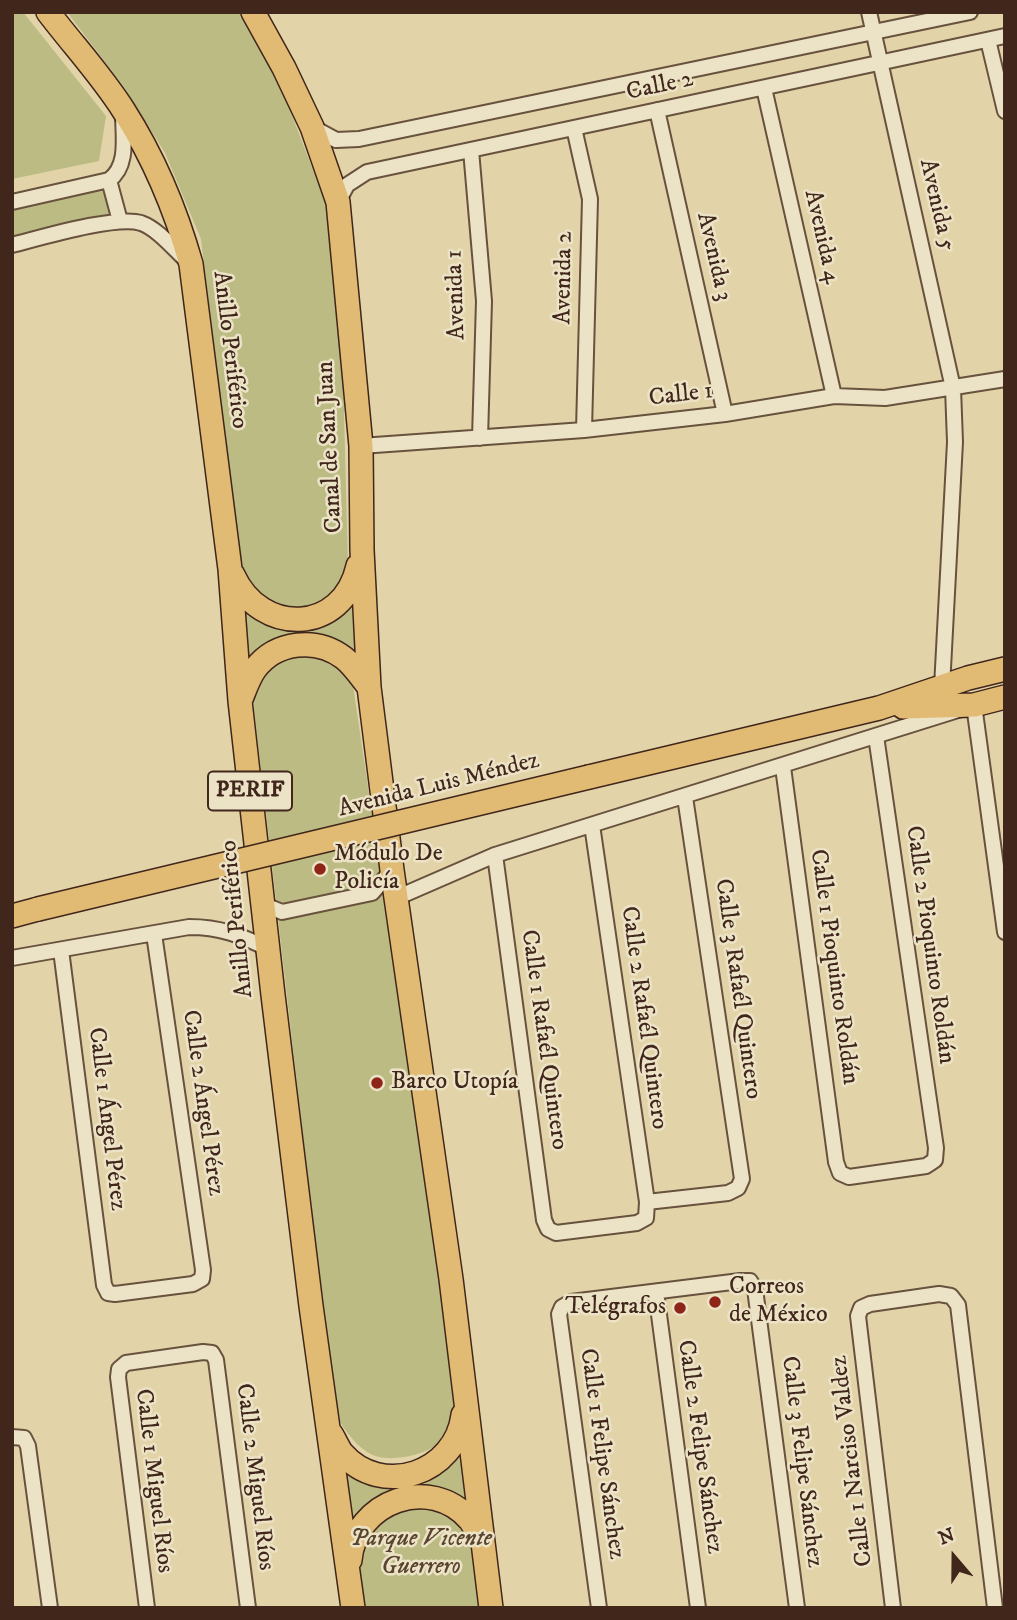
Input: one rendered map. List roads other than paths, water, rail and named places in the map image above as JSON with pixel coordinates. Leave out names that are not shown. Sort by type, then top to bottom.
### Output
[{"type":"main road","name":"Anillo Periférico","points":[[48,12],[123,110],[158,173],[182,233],[191,264],[230,569],[240,701],[267,948],[353,1608]]},
{"type":"main road","name":"Canal de San Juan","points":[[253,12],[285,68],[312,127],[338,202],[361,446],[362,550],[369,687],[396,898]]},
{"type":"main road","points":[[230,569],[247,600],[262,611],[281,618],[301,620],[327,611],[347,594],[355,580],[362,550]]},
{"type":"main road","points":[[240,701],[254,671],[262,661],[288,646],[304,644],[335,652],[346,660],[369,687]]},
{"type":"main road","name":"Avenida Luis Méndez","points":[[12,916],[879,708],[1005,669]]},
{"type":"main road","name":"Avenida Luis Méndez","points":[[879,708],[974,705],[1005,697]]},
{"type":"main road","points":[[396,898],[451,1279],[491,1608]]},
{"type":"main road","points":[[328,1428],[342,1453],[365,1471],[402,1476],[422,1472],[446,1455],[461,1431],[465,1402]]},
{"type":"main road","points":[[349,1578],[352,1546],[365,1520],[389,1502],[405,1498],[425,1497],[446,1502],[470,1520],[484,1545]]},
{"type":"street","name":"Avenida 5","points":[[869,12],[953,388],[955,442],[942,687]]},
{"type":"street","name":"Calle 2","points":[[312,127],[336,140],[359,139],[970,12]]},
{"type":"street","name":"Calle 2","points":[[338,202],[347,185],[367,172],[1005,36]]},
{"type":"street","points":[[988,40],[1005,111]]},
{"type":"street","name":"Avenida 4","points":[[764,88],[834,396]]},
{"type":"street","points":[[12,202],[109,180],[117,174],[121,164],[123,110]]},
{"type":"street","name":"Avenida 3","points":[[657,110],[724,414]]},
{"type":"street","name":"Avenida 2","points":[[574,128],[590,199],[584,430]]},
{"type":"street","name":"Avenida 1","points":[[471,150],[484,301],[480,438]]},
{"type":"street","points":[[109,180],[120,221]]},
{"type":"street","points":[[12,245],[120,221],[140,223],[153,230],[191,264]]},
{"type":"street","name":"Calle 1","points":[[361,446],[584,430],[724,414],[834,396],[885,398],[1005,379]]},
{"type":"street","points":[[974,705],[1005,932]]},
{"type":"street","name":"Avenida Luis Méndez","points":[[396,898],[495,855],[974,705]]},
{"type":"street","name":"Calle 2 Pioquinto Roldán","points":[[840,1173],[849,1177],[926,1166],[935,1160],[936,1148],[876,737]]},
{"type":"street","name":"Calle 1 Pioquinto Roldán","points":[[783,766],[836,1162],[840,1173]]},
{"type":"street","name":"Calle 3 Rafaél Quintero","points":[[647,1210],[728,1193],[738,1188],[742,1179],[685,797]]},
{"type":"street","name":"Calle 2 Rafaél Quintero","points":[[592,825],[647,1210]]},
{"type":"street","name":"Calle 1 Rafaél Quintero","points":[[495,855],[544,1220],[548,1229],[556,1233],[637,1223],[647,1210]]},
{"type":"street","points":[[262,904],[282,912],[372,893],[392,870]]},
{"type":"street","points":[[12,958],[189,927],[214,927],[240,935],[267,948]]},
{"type":"street","name":"Calle 2 Ángel Pérez","points":[[108,1293],[193,1284],[202,1279],[203,1270],[154,934]]},
{"type":"street","name":"Calle 1 Ángel Pérez","points":[[61,950],[104,1285],[108,1293]]},
{"type":"street","name":"Calle 3 Felipe Sánchez","points":[[656,1292],[740,1280],[750,1282],[755,1290],[797,1608]]},
{"type":"street","name":"Calle 1 Felipe Sánchez","points":[[599,1608],[559,1314],[562,1307],[571,1302],[656,1292]]},
{"type":"street","name":"Calle 2 Felipe Sánchez","points":[[656,1292],[698,1608]]},
{"type":"street","name":"Calle 1 Narciso Valdez","points":[[893,1608],[858,1316],[861,1308],[870,1304],[939,1294],[951,1296],[958,1305],[995,1608]]},
{"type":"street","name":"Calle 1 Miguel Ríos","points":[[146,1608],[117,1377],[119,1369],[126,1363],[212,1353]]},
{"type":"street","name":"Calle 2 Miguel Ríos","points":[[212,1353],[216,1360],[248,1608]]},
{"type":"street","points":[[18,1438],[28,1446],[50,1608]]},
{"type":"place","name":"Módulo De Policía","points":[[320,869]]},
{"type":"place","name":"Barco Utopía","points":[[377,1083]]},
{"type":"place","name":"Correos de México","points":[[715,1302]]},
{"type":"place","name":"Telégrafos","points":[[680,1308]]},
{"type":"park label","name":"Parque Vicente Guerrero","points":[[421,1554]]}]
